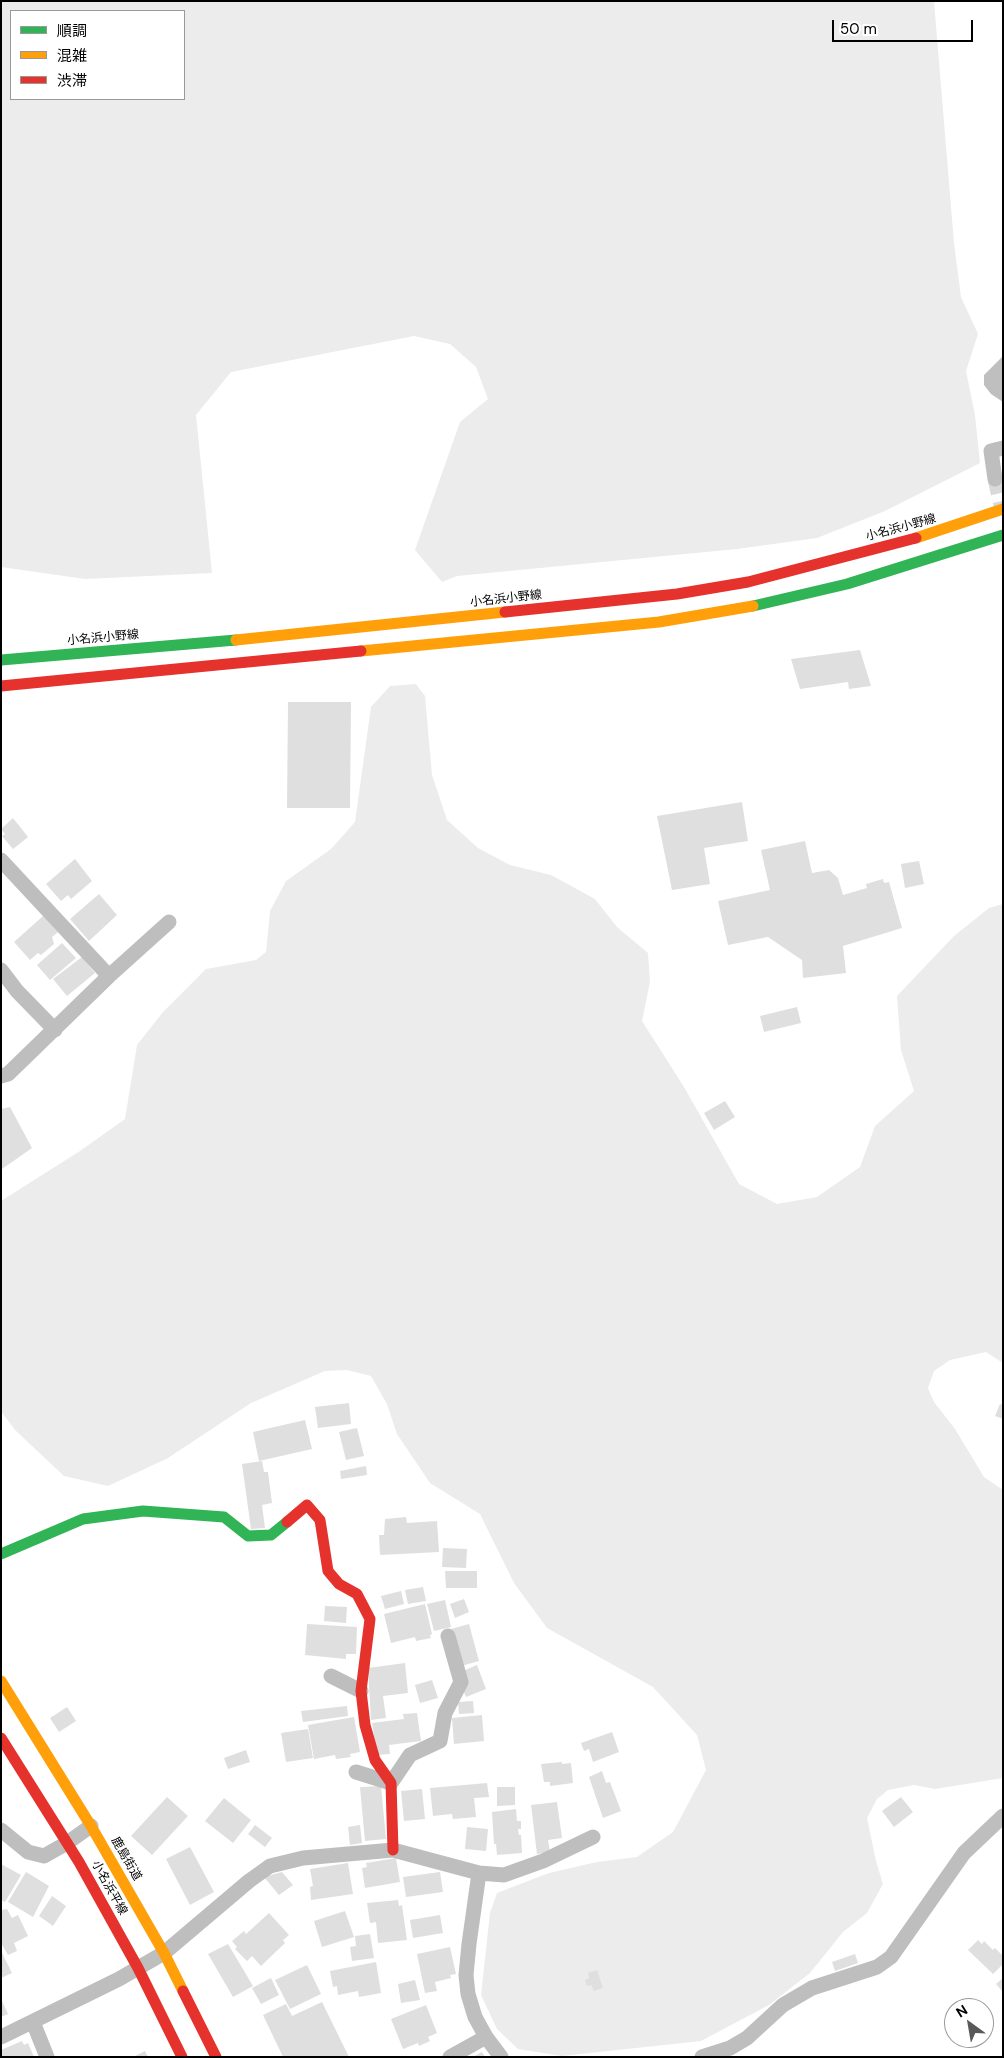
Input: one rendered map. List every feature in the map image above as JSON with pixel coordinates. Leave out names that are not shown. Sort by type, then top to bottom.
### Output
[{"type":"main road","name":"小名浜小野線","points":[[1,660],[185,645],[676,594],[748,582],[830,561],[940,532],[1003,509]]},
{"type":"main road","points":[[1,686],[659,622],[752,606],[847,584],[1003,535]]},
{"type":"main road","points":[[1,1554],[83,1519],[144,1511],[224,1517],[248,1536],[271,1535],[307,1505],[320,1520],[328,1571],[339,1584],[357,1594],[370,1619],[361,1691],[365,1725],[375,1760],[391,1783],[393,1850]]},
{"type":"main road","name":"鹿島街道","points":[[3,1689],[91,1826],[164,1953],[216,2057]]},
{"type":"main road","name":"小名浜平線","points":[[1,1738],[67,1843],[138,1968],[182,2057]]},
{"type":"street","points":[[995,478],[991,450],[1003,448]]},
{"type":"street","points":[[1,860],[108,976]]},
{"type":"street","points":[[1,1076],[8,1074],[108,976],[169,922]]},
{"type":"street","points":[[1,970],[17,991],[55,1030]]},
{"type":"street","points":[[356,1772],[391,1783],[410,1755],[440,1741],[445,1713],[461,1682],[448,1636]]},
{"type":"street","points":[[331,1676],[361,1691]]},
{"type":"street","points":[[702,2057],[730,2048],[747,2038],[783,2005],[812,1988],[877,1967],[891,1958],[964,1853],[1003,1816]]},
{"type":"street","points":[[1,1830],[28,1852],[44,1856],[91,1826]]},
{"type":"street","points":[[1,2037],[164,1953],[249,1880],[270,1866],[303,1858],[393,1850],[479,1872],[504,1875],[543,1861],[592,1837]]},
{"type":"street","points":[[479,1872],[466,1975],[468,1994],[475,2016],[486,2037],[501,2057]]},
{"type":"street","points":[[33,2022],[47,2057]]},
{"type":"street","points":[[450,2057],[486,2037]]},
{"type":"shaded area","points":[[1,1],[934,1],[954,243],[961,297],[978,334],[966,371],[975,415],[980,463],[885,511],[817,538],[737,549],[457,576],[442,582],[415,550],[460,422],[488,399],[476,367],[450,344],[414,336],[231,372],[196,415],[212,573],[85,579],[1,567]]},
{"type":"shaded area","points":[[1003,356],[1003,402],[991,394],[984,385],[984,375]]},
{"type":"shaded area","points":[[416,684],[425,696],[432,775],[447,820],[478,848],[510,865],[551,875],[595,899],[617,927],[648,953],[650,982],[642,1021],[684,1087],[739,1184],[777,1204],[817,1197],[860,1167],[875,1126],[914,1091],[901,1050],[897,996],[954,936],[989,908],[1003,904],[1003,1363],[986,1352],[950,1360],[934,1371],[928,1388],[934,1402],[955,1429],[984,1477],[1003,1490],[1003,1778],[935,1789],[914,1785],[888,1790],[877,1799],[867,1818],[883,1884],[867,1913],[843,1932],[810,1973],[769,2005],[701,2041],[562,2056],[518,2049],[497,2029],[481,1995],[490,1913],[497,1893],[549,1873],[597,1862],[637,1857],[673,1832],[706,1770],[697,1735],[653,1687],[547,1628],[514,1583],[480,1514],[430,1483],[397,1434],[387,1404],[371,1376],[347,1370],[325,1371],[251,1403],[168,1458],[108,1486],[64,1476],[15,1430],[1,1411],[1,1201],[80,1151],[125,1119],[137,1045],[163,1012],[206,969],[256,960],[266,952],[270,911],[286,881],[331,849],[355,822],[371,707],[390,686]]},
{"type":"building","points":[[860,650],[871,686],[849,689],[848,682],[800,689],[791,659]]},
{"type":"building","points":[[288,702],[351,702],[350,808],[287,808]]},
{"type":"building","points":[[742,802],[748,841],[704,848],[710,884],[672,890],[657,816]]},
{"type":"building","points":[[13,818],[28,837],[13,849],[2,836],[5,834],[1,829]]},
{"type":"building","points":[[805,841],[812,873],[829,870],[838,878],[843,895],[867,888],[866,884],[883,879],[884,883],[889,882],[902,928],[843,946],[846,973],[803,978],[802,960],[768,937],[728,945],[718,901],[770,890],[761,850]]},
{"type":"building","points":[[75,859],[92,881],[71,899],[68,895],[61,901],[46,884]]},
{"type":"building","points":[[919,861],[924,884],[905,888],[901,864]]},
{"type":"building","points":[[99,894],[117,915],[89,941],[70,919]]},
{"type":"building","points":[[43,916],[58,932],[52,937],[54,944],[41,955],[38,953],[30,960],[14,942]]},
{"type":"building","points":[[62,943],[76,958],[50,980],[37,965]]},
{"type":"building","points":[[82,957],[95,973],[67,996],[53,979]]},
{"type":"building","points":[[797,1007],[801,1023],[764,1032],[760,1016]]},
{"type":"building","points":[[725,1101],[735,1117],[714,1130],[704,1113]]},
{"type":"building","points":[[10,1107],[32,1148],[2,1169],[1,1109]]},
{"type":"building","points":[[349,1403],[351,1424],[318,1428],[315,1407]]},
{"type":"building","points":[[1000,1404],[1003,1405],[1003,1419],[995,1416]]},
{"type":"building","points":[[305,1420],[312,1449],[259,1461],[253,1432]]},
{"type":"building","points":[[357,1428],[364,1456],[346,1460],[339,1432]]},
{"type":"building","points":[[262,1461],[264,1472],[268,1472],[272,1503],[262,1505],[265,1528],[251,1529],[242,1464]]},
{"type":"building","points":[[366,1466],[367,1475],[341,1479],[340,1471]]},
{"type":"building","points":[[406,1517],[407,1523],[437,1521],[439,1552],[380,1555],[379,1535],[384,1535],[385,1519]]},
{"type":"building","points":[[443,1548],[467,1549],[466,1568],[442,1567]]},
{"type":"building","points":[[445,1571],[477,1571],[477,1588],[446,1588]]},
{"type":"building","points":[[423,1587],[426,1601],[408,1604],[405,1590]]},
{"type":"building","points":[[401,1591],[404,1604],[385,1609],[381,1596]]},
{"type":"building","points":[[464,1599],[469,1612],[455,1618],[450,1604]]},
{"type":"building","points":[[445,1600],[451,1627],[434,1631],[427,1604]]},
{"type":"building","points":[[425,1604],[432,1634],[430,1635],[431,1638],[416,1641],[415,1637],[391,1643],[384,1614]]},
{"type":"building","points":[[325,1606],[347,1607],[346,1623],[324,1621]]},
{"type":"building","points":[[307,1624],[357,1627],[356,1654],[346,1654],[346,1659],[305,1655]]},
{"type":"building","points":[[469,1624],[479,1661],[454,1668],[444,1631]]},
{"type":"building","points":[[405,1663],[408,1693],[383,1696],[386,1718],[371,1720],[368,1668]]},
{"type":"building","points":[[477,1665],[486,1689],[466,1697],[456,1674]]},
{"type":"building","points":[[432,1680],[438,1698],[420,1703],[415,1685]]},
{"type":"building","points":[[473,1701],[474,1713],[459,1714],[458,1702]]},
{"type":"building","points":[[347,1706],[348,1716],[303,1722],[301,1711]]},
{"type":"building","points":[[67,1707],[76,1721],[59,1732],[50,1718]]},
{"type":"building","points":[[417,1713],[421,1741],[389,1745],[390,1754],[377,1755],[372,1723],[404,1719],[403,1714]]},
{"type":"building","points":[[482,1715],[484,1741],[454,1744],[452,1718]]},
{"type":"building","points":[[354,1717],[360,1752],[350,1754],[351,1757],[336,1759],[335,1755],[314,1759],[308,1725]]},
{"type":"building","points":[[308,1729],[313,1758],[286,1762],[281,1733]]},
{"type":"building","points":[[612,1732],[619,1752],[593,1762],[589,1749],[584,1751],[581,1743]]},
{"type":"building","points":[[246,1750],[250,1762],[228,1769],[224,1758]]},
{"type":"building","points":[[562,1762],[562,1764],[571,1763],[573,1783],[550,1786],[550,1782],[544,1782],[541,1764]]},
{"type":"building","points":[[602,1771],[606,1783],[610,1782],[621,1811],[603,1818],[589,1777]]},
{"type":"building","points":[[487,1783],[489,1797],[474,1798],[476,1817],[453,1819],[452,1814],[433,1816],[430,1788]]},
{"type":"building","points":[[381,1786],[386,1839],[365,1841],[360,1787]]},
{"type":"building","points":[[497,1787],[515,1787],[515,1805],[497,1806]]},
{"type":"building","points":[[422,1789],[425,1819],[404,1821],[401,1791]]},
{"type":"building","points":[[167,1797],[188,1816],[152,1855],[131,1836]]},
{"type":"building","points":[[901,1797],[913,1812],[894,1827],[882,1811]]},
{"type":"building","points":[[224,1798],[251,1820],[233,1843],[205,1821]]},
{"type":"building","points":[[557,1802],[562,1838],[548,1840],[550,1852],[537,1854],[531,1805]]},
{"type":"building","points":[[516,1809],[517,1821],[521,1821],[521,1829],[518,1829],[519,1835],[521,1835],[522,1853],[497,1855],[496,1844],[494,1844],[492,1812]]},
{"type":"building","points":[[255,1825],[272,1838],[265,1847],[248,1834]]},
{"type":"building","points":[[360,1825],[362,1843],[350,1845],[348,1827]]},
{"type":"building","points":[[467,1827],[488,1829],[486,1851],[465,1849]]},
{"type":"building","points":[[190,1847],[214,1892],[190,1905],[166,1859]]},
{"type":"building","points":[[396,1858],[400,1882],[365,1888],[362,1868],[367,1867],[366,1863]]},
{"type":"building","points":[[348,1863],[353,1894],[311,1900],[310,1887],[313,1886],[310,1869]]},
{"type":"building","points":[[1,1864],[21,1875],[5,1902],[1,1900]]},
{"type":"building","points":[[26,1872],[49,1886],[33,1917],[8,1902]]},
{"type":"building","points":[[282,1872],[293,1885],[279,1895],[264,1877]]},
{"type":"building","points":[[440,1872],[443,1892],[406,1897],[403,1877]]},
{"type":"building","points":[[52,1896],[66,1906],[53,1926],[39,1916]]},
{"type":"building","points":[[398,1900],[399,1906],[402,1905],[407,1940],[378,1943],[376,1922],[370,1923],[367,1903]]},
{"type":"building","points":[[7,1909],[12,1918],[18,1915],[28,1936],[14,1943],[17,1951],[8,1955],[1,1943],[1,1910]]},
{"type":"building","points":[[345,1911],[354,1937],[322,1947],[314,1921]]},
{"type":"building","points":[[269,1913],[289,1935],[283,1940],[285,1943],[261,1966],[252,1956],[247,1961],[235,1949],[237,1947],[232,1941],[244,1931],[246,1934]]},
{"type":"building","points":[[440,1915],[443,1933],[413,1938],[410,1920]]},
{"type":"building","points":[[370,1934],[374,1958],[352,1961],[350,1947],[356,1946],[355,1936]]},
{"type":"building","points":[[978,1940],[982,1944],[984,1941],[993,1950],[995,1948],[1003,1956],[1003,1964],[993,1974],[968,1950]]},
{"type":"building","points":[[228,1944],[253,1986],[233,1997],[208,1954]]},
{"type":"building","points":[[450,1947],[456,1974],[450,1975],[451,1978],[435,1982],[437,1991],[425,1993],[417,1954]]},
{"type":"building","points":[[1,1951],[12,1973],[1,1978]]},
{"type":"building","points":[[855,1954],[858,1963],[835,1971],[832,1962]]},
{"type":"building","points":[[376,1962],[381,1993],[359,1997],[358,1991],[338,1995],[337,1986],[333,1987],[330,1971]]},
{"type":"building","points":[[307,1965],[321,1994],[290,2009],[275,1980]]},
{"type":"building","points":[[597,1970],[603,1988],[594,1991],[591,1985],[587,1986],[585,1980],[589,1978],[588,1973]]},
{"type":"building","points":[[271,1978],[279,1995],[261,2004],[252,1988]]},
{"type":"building","points":[[1003,1978],[1003,1992],[996,1984]]},
{"type":"building","points":[[415,1980],[420,2000],[401,2003],[398,1984]]},
{"type":"building","points":[[1,1999],[8,2014],[1,2017]]},
{"type":"building","points":[[322,2002],[349,2057],[283,2057],[263,2015],[286,2004],[292,2016]]},
{"type":"building","points":[[426,2005],[437,2033],[428,2037],[430,2041],[419,2046],[418,2043],[403,2049],[391,2019]]},
{"type":"building","points":[[22,2041],[24,2045],[28,2043],[34,2057],[1,2057],[1,2050]]},
{"type":"building","points":[[145,2051],[148,2057],[133,2057]]},
{"type":"building","points":[[482,2052],[485,2057],[473,2057]]},
{"type":"tunnel","points":[[995,479],[1003,514]]},
{"type":"traffic: fast","points":[[753,606],[847,584],[1003,535]]},
{"type":"traffic: fast","points":[[1,660],[236,640]]},
{"type":"traffic: fast","points":[[1,1554],[83,1519],[143,1511],[224,1517],[248,1536],[271,1535],[287,1522]]},
{"type":"traffic: slow","points":[[916,538],[1003,509]]},
{"type":"traffic: slow","points":[[361,651],[659,622],[753,606]]},
{"type":"traffic: slow","points":[[236,640],[505,612]]},
{"type":"traffic: slow","points":[[1,1681],[91,1826],[164,1953],[183,1991]]},
{"type":"traffic: jam","points":[[505,612],[677,594],[748,582],[916,538]]},
{"type":"traffic: jam","points":[[1,686],[361,651]]},
{"type":"traffic: jam","points":[[287,1522],[307,1505],[320,1520],[328,1571],[339,1584],[357,1594],[370,1619],[361,1691],[365,1725],[375,1760],[391,1783],[393,1850]]},
{"type":"traffic: jam","points":[[1,1738],[79,1862],[138,1968],[182,2057]]},
{"type":"traffic: jam","points":[[183,1991],[216,2057]]}]
